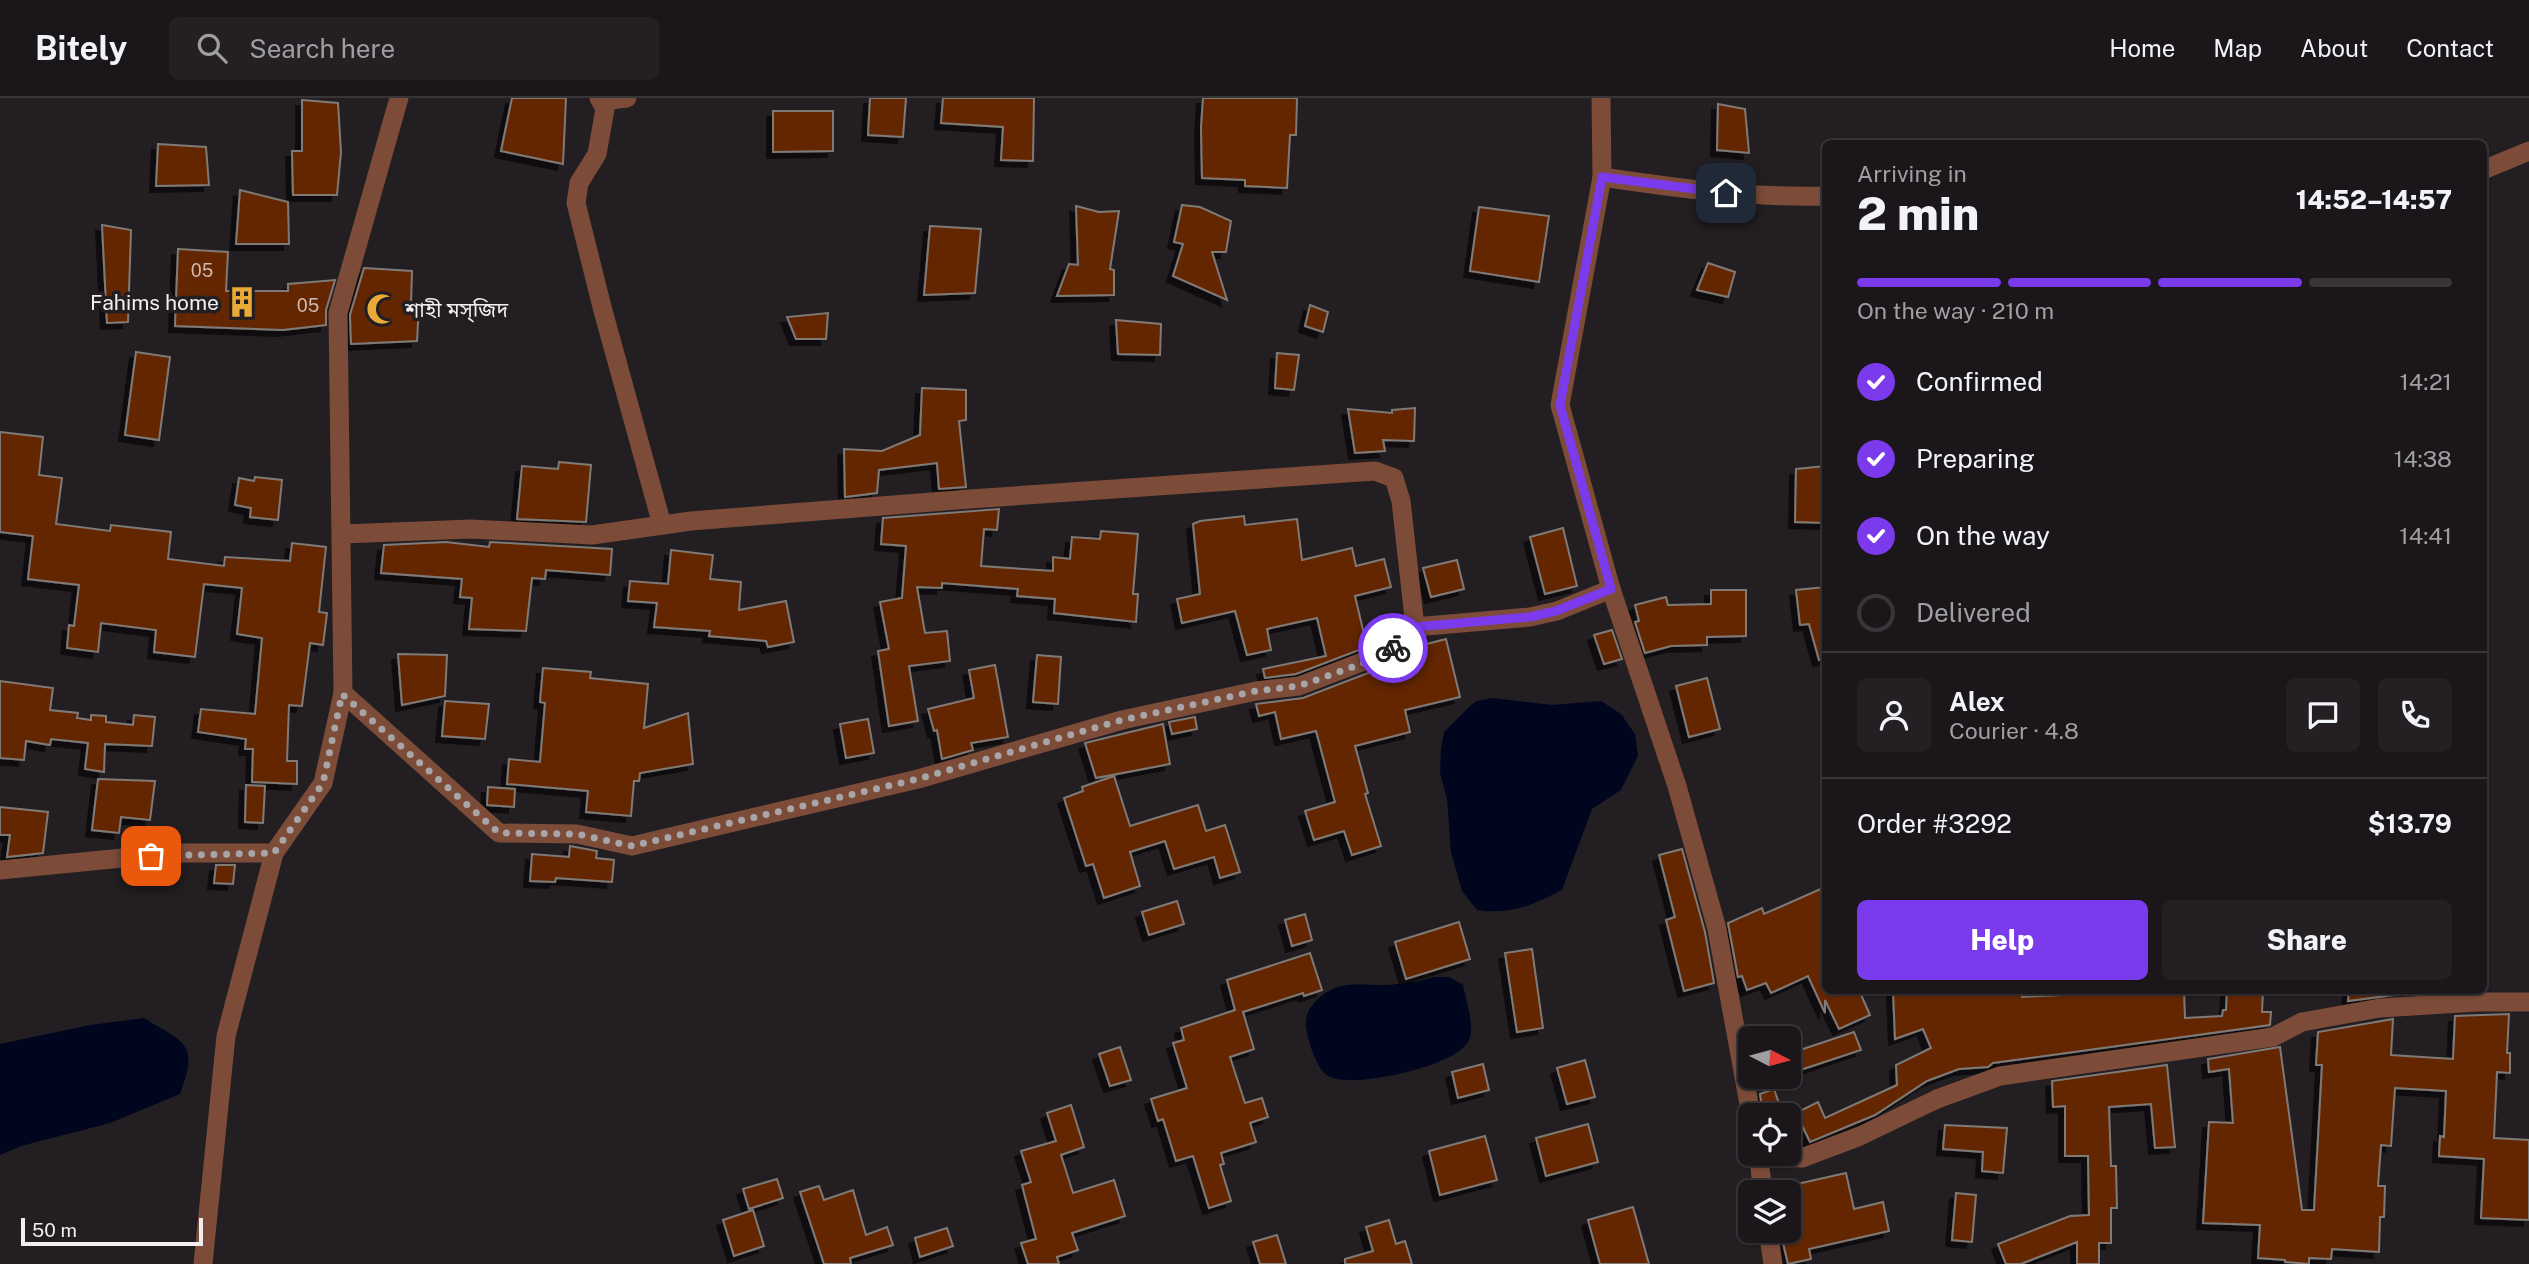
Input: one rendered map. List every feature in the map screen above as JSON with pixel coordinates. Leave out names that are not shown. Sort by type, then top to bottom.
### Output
[{"type":"street","points":[[203,1264],[226,1036],[274,853],[323,783],[342,694],[338,313],[399,98]]},
{"type":"street","points":[[628,98],[601,99],[604,109],[597,154],[579,183],[576,203],[662,525]]},
{"type":"street","points":[[1601,98],[1602,177],[1560,405],[1611,589],[1677,786],[1717,929],[1749,1103]]},
{"type":"street","points":[[2487,168],[2529,151]]},
{"type":"street","points":[[1602,177],[1766,197],[1822,196]]},
{"type":"street","points":[[342,534],[471,529],[592,535],[662,525],[970,499],[1376,471],[1394,478],[1401,501],[1415,627]]},
{"type":"street","points":[[342,694],[499,833],[577,834],[632,846],[918,779],[1122,720],[1256,691],[1299,686],[1388,652],[1415,627],[1530,617],[1556,611],[1611,589]]},
{"type":"street","points":[[0,870],[173,853],[274,853]]},
{"type":"street","points":[[1801,1158],[1860,1136],[1937,1099],[2000,1076],[2273,1037],[2302,1022],[2380,1008],[2529,1002]]},
{"type":"street","points":[[1770,1243],[1773,1264]]},
{"type":"water","points":[[1493,698],[1552,705],[1601,701],[1621,714],[1635,734],[1638,756],[1621,790],[1592,809],[1562,890],[1531,904],[1501,911],[1477,910],[1462,891],[1451,852],[1447,799],[1440,773],[1444,732],[1471,705]]},
{"type":"water","points":[[1449,977],[1463,985],[1471,1029],[1468,1042],[1459,1051],[1424,1067],[1379,1078],[1340,1080],[1328,1076],[1319,1066],[1306,1025],[1309,1010],[1318,999],[1342,986],[1399,984]]},
{"type":"water","points":[[144,1018],[185,1046],[188,1064],[180,1094],[110,1123],[21,1146],[0,1155],[0,1044],[90,1025]]},
{"type":"building","points":[[512,98],[566,98],[563,164],[501,151]]},
{"type":"building","points":[[870,98],[906,98],[903,137],[868,135]]},
{"type":"building","points":[[943,98],[1034,98],[1033,161],[1001,160],[1003,127],[941,123]]},
{"type":"building","points":[[1203,98],[1297,98],[1296,135],[1290,135],[1287,188],[1245,186],[1245,180],[1202,178]]},
{"type":"building","points":[[302,100],[338,103],[341,152],[337,195],[293,195],[292,151],[302,151]]},
{"type":"building","points":[[1718,104],[1745,109],[1749,153],[1717,150]]},
{"type":"building","points":[[773,111],[833,111],[833,151],[773,152]]},
{"type":"building","points":[[158,144],[206,147],[209,185],[156,186]]},
{"type":"building","points":[[240,190],[288,202],[289,244],[236,244]]},
{"type":"building","points":[[1182,205],[1200,207],[1231,221],[1226,252],[1212,252],[1227,300],[1173,276],[1183,244],[1174,242]]},
{"type":"building","points":[[1076,206],[1099,212],[1119,211],[1110,269],[1114,270],[1114,295],[1057,296],[1069,264],[1078,265]]},
{"type":"building","points":[[1479,207],[1549,216],[1539,282],[1470,271]]},
{"type":"building","points":[[102,225],[131,230],[128,322],[107,323]]},
{"type":"building","points":[[930,226],[981,229],[975,293],[924,295]]},
{"type":"building","points":[[178,249],[228,252],[226,291],[288,291],[288,284],[335,280],[326,310],[326,325],[283,330],[175,326]]},
{"type":"building","points":[[1708,263],[1735,272],[1728,297],[1697,290]]},
{"type":"building","points":[[364,268],[412,271],[411,304],[419,306],[417,341],[351,344],[350,315]]},
{"type":"building","points":[[1310,305],[1328,312],[1323,332],[1305,326]]},
{"type":"building","points":[[828,313],[826,339],[796,339],[787,317]]},
{"type":"building","points":[[1116,320],[1161,324],[1160,355],[1118,354]]},
{"type":"building","points":[[136,352],[170,357],[159,440],[125,435]]},
{"type":"building","points":[[1277,353],[1299,355],[1294,390],[1275,388]]},
{"type":"building","points":[[922,388],[966,390],[966,420],[959,421],[966,487],[939,489],[937,463],[879,470],[877,493],[845,497],[844,449],[882,451],[920,435]]},
{"type":"building","points":[[1415,408],[1414,441],[1383,440],[1385,451],[1355,453],[1348,409],[1392,413],[1392,410]]},
{"type":"building","points":[[0,432],[43,437],[39,475],[62,478],[56,524],[110,531],[111,525],[171,532],[168,559],[224,566],[225,557],[290,561],[292,543],[326,547],[319,612],[327,613],[323,645],[310,643],[302,706],[289,705],[287,761],[297,761],[297,784],[252,782],[253,749],[245,749],[246,739],[198,732],[201,709],[255,714],[262,638],[237,634],[242,588],[204,584],[195,657],[154,652],[156,630],[101,623],[98,652],[67,648],[69,625],[74,626],[79,585],[28,579],[33,536],[0,532]]},
{"type":"building","points":[[559,462],[591,465],[586,522],[517,519],[522,466],[558,469]]},
{"type":"building","points":[[1822,466],[1822,523],[1795,522],[1796,469]]},
{"type":"building","points":[[255,477],[282,480],[278,520],[250,517],[251,508],[235,505],[239,478],[254,481]]},
{"type":"building","points":[[999,509],[997,530],[984,529],[981,566],[1053,571],[1053,557],[1070,559],[1072,537],[1100,539],[1101,531],[1138,534],[1133,594],[1138,594],[1136,622],[1054,613],[1055,599],[1017,596],[1018,589],[942,583],[942,588],[917,587],[925,633],[947,631],[950,661],[909,666],[918,721],[889,726],[878,651],[889,649],[880,602],[902,598],[906,546],[881,544],[883,518]]},
{"type":"building","points":[[1244,516],[1245,525],[1297,519],[1302,560],[1352,548],[1356,566],[1384,559],[1391,587],[1355,596],[1367,647],[1296,674],[1265,678],[1263,669],[1326,656],[1317,618],[1267,629],[1271,650],[1247,655],[1235,611],[1182,623],[1177,599],[1200,594],[1193,524]]},
{"type":"building","points":[[1563,528],[1577,586],[1545,594],[1530,537]]},
{"type":"building","points":[[446,542],[489,547],[490,542],[612,549],[610,575],[546,570],[545,579],[532,578],[526,631],[469,629],[472,598],[460,597],[462,579],[381,573],[384,545]]},
{"type":"building","points":[[671,550],[713,555],[710,579],[741,582],[739,610],[786,601],[794,642],[768,647],[766,641],[709,636],[710,631],[654,627],[657,603],[628,601],[630,581],[668,584]]},
{"type":"building","points":[[1457,560],[1464,589],[1431,597],[1423,568]]},
{"type":"building","points":[[1822,587],[1822,660],[1819,660],[1809,624],[1800,625],[1796,590]]},
{"type":"building","points":[[1711,590],[1746,590],[1746,636],[1707,637],[1707,645],[1671,646],[1645,653],[1635,622],[1639,621],[1635,605],[1666,597],[1668,605],[1711,604]]},
{"type":"building","points":[[1612,630],[1622,659],[1604,664],[1594,635]]},
{"type":"building","points":[[1446,639],[1460,697],[1405,710],[1410,732],[1355,746],[1368,793],[1365,794],[1381,846],[1352,855],[1344,831],[1314,840],[1305,811],[1335,802],[1316,731],[1281,739],[1275,712],[1259,716],[1256,704],[1303,698],[1373,671],[1374,676],[1414,667],[1411,648]]},
{"type":"building","points":[[398,654],[447,655],[445,696],[402,705]]},
{"type":"building","points":[[1037,655],[1061,657],[1058,704],[1033,702]]},
{"type":"building","points":[[995,665],[1008,737],[971,743],[973,750],[942,759],[937,730],[934,731],[928,709],[974,698],[969,670]]},
{"type":"building","points":[[543,668],[591,672],[590,678],[648,684],[644,728],[688,713],[693,764],[640,773],[639,781],[634,781],[631,816],[586,812],[588,791],[507,784],[509,759],[540,762],[545,703],[540,702]]},
{"type":"building","points":[[1707,678],[1720,729],[1689,737],[1676,686]]},
{"type":"building","points":[[0,681],[53,688],[50,710],[78,713],[77,718],[91,720],[91,715],[106,716],[106,722],[133,725],[134,715],[155,717],[152,746],[105,744],[104,772],[85,769],[88,743],[51,739],[50,745],[26,741],[24,760],[0,758]]},
{"type":"building","points":[[445,701],[489,704],[485,739],[442,736]]},
{"type":"building","points":[[1195,717],[1197,729],[1172,734],[1169,722]]},
{"type":"building","points":[[868,719],[874,753],[846,758],[840,724]]},
{"type":"building","points":[[1163,724],[1170,764],[1096,778],[1085,743]]},
{"type":"building","points":[[1114,776],[1130,826],[1198,805],[1206,831],[1225,825],[1240,872],[1220,878],[1214,857],[1174,869],[1165,841],[1130,852],[1140,886],[1104,898],[1093,864],[1086,866],[1064,798],[1083,791],[1082,787]]},
{"type":"building","points":[[98,779],[155,781],[150,820],[121,817],[119,833],[92,830]]},
{"type":"building","points":[[246,785],[265,786],[263,823],[245,822]]},
{"type":"building","points":[[488,787],[515,789],[514,807],[487,805]]},
{"type":"building","points":[[0,807],[48,812],[43,853],[7,857],[10,835],[0,835]]},
{"type":"building","points":[[570,846],[597,851],[596,858],[614,860],[612,882],[556,878],[555,882],[530,881],[532,854],[569,857]]},
{"type":"building","points":[[1682,849],[1705,932],[1714,983],[1684,991],[1666,920],[1675,917],[1659,855]]},
{"type":"building","points":[[216,865],[235,865],[233,884],[214,883]]},
{"type":"building","points":[[1822,888],[1822,994],[1861,994],[1870,1015],[1839,1029],[1825,1000],[1825,1013],[1808,976],[1771,993],[1766,983],[1747,990],[1742,976],[1738,977],[1728,923],[1762,908],[1764,914]]},
{"type":"building","points":[[1177,901],[1184,924],[1149,935],[1142,912]]},
{"type":"building","points":[[1305,914],[1312,940],[1292,946],[1285,920]]},
{"type":"building","points":[[1459,922],[1470,959],[1406,979],[1395,942]]},
{"type":"building","points":[[1532,949],[1543,1028],[1517,1032],[1505,953]]},
{"type":"building","points":[[1310,953],[1322,990],[1304,996],[1303,993],[1243,1012],[1254,1049],[1230,1057],[1245,1103],[1262,1098],[1268,1117],[1250,1123],[1256,1142],[1221,1153],[1224,1164],[1220,1165],[1231,1201],[1209,1208],[1193,1156],[1176,1161],[1163,1119],[1158,1121],[1151,1099],[1187,1088],[1173,1043],[1184,1040],[1181,1028],[1235,1010],[1227,980]]},
{"type":"building","points":[[1893,994],[2022,994],[2022,997],[2184,994],[2185,1018],[2222,1016],[2223,1010],[2226,1010],[2227,994],[2263,994],[2262,1012],[2271,1012],[2270,1025],[1959,1069],[1927,1081],[1875,1115],[1810,1142],[1801,1123],[1801,1110],[1818,1102],[1825,1118],[1897,1085],[1896,1065],[1931,1048],[1923,1029],[1895,1039]]},
{"type":"building","points":[[2349,994],[2394,994],[2394,995],[2348,1001]]},
{"type":"building","points":[[2509,1014],[2507,1053],[2510,1053],[2510,1073],[2497,1072],[2494,1138],[2529,1140],[2529,1220],[2481,1218],[2484,1159],[2439,1156],[2440,1136],[2444,1137],[2446,1091],[2395,1088],[2391,1146],[2381,1145],[2378,1186],[2385,1186],[2384,1217],[2380,1217],[2379,1252],[2332,1249],[2331,1259],[2309,1258],[2309,1264],[2258,1258],[2260,1225],[2203,1223],[2209,1122],[2233,1123],[2229,1069],[2209,1072],[2208,1059],[2280,1047],[2302,1210],[2314,1210],[2322,1065],[2316,1065],[2318,1032],[2393,1019],[2391,1055],[2453,1059],[2455,1016]]},
{"type":"building","points":[[1854,1032],[1861,1050],[1801,1070],[1801,1050]]},
{"type":"building","points":[[1120,1047],[1131,1080],[1110,1086],[1099,1054]]},
{"type":"building","points":[[1585,1060],[1595,1097],[1567,1104],[1557,1068]]},
{"type":"building","points":[[1483,1064],[1489,1090],[1458,1098],[1452,1072]]},
{"type":"building","points":[[2167,1065],[2175,1147],[2155,1148],[2151,1104],[2109,1107],[2111,1166],[2116,1166],[2117,1208],[2111,1208],[2111,1243],[2099,1243],[2099,1264],[2077,1264],[2077,1242],[2021,1264],[2006,1264],[1998,1244],[2070,1216],[2089,1215],[2088,1156],[2065,1156],[2065,1106],[2053,1107],[2052,1081]]},
{"type":"building","points":[[1774,1089],[1779,1103],[1761,1103],[1760,1094]]},
{"type":"building","points":[[1071,1105],[1084,1147],[1061,1155],[1073,1193],[1114,1180],[1125,1216],[1072,1233],[1078,1250],[1057,1257],[1059,1264],[1028,1264],[1021,1243],[1036,1239],[1022,1185],[1031,1182],[1021,1151],[1056,1141],[1047,1113]]},
{"type":"building","points":[[1588,1124],[1598,1162],[1546,1176],[1536,1138]]},
{"type":"building","points":[[1945,1125],[2007,1128],[2003,1173],[1982,1171],[1983,1152],[1943,1149]]},
{"type":"building","points":[[1485,1136],[1497,1180],[1440,1195],[1429,1151]]},
{"type":"building","points":[[1846,1173],[1854,1209],[1883,1202],[1889,1231],[1809,1249],[1811,1259],[1788,1264],[1783,1243],[1801,1243],[1801,1183]]},
{"type":"building","points":[[777,1179],[783,1198],[749,1209],[743,1189]]},
{"type":"building","points":[[819,1186],[824,1200],[853,1190],[866,1235],[887,1227],[893,1245],[850,1258],[851,1264],[824,1264],[800,1192]]},
{"type":"building","points":[[1956,1193],[1976,1195],[1972,1242],[1952,1240]]},
{"type":"building","points":[[1633,1207],[1649,1264],[1600,1264],[1588,1220]]},
{"type":"building","points":[[753,1210],[764,1246],[734,1256],[723,1220]]},
{"type":"building","points":[[1389,1220],[1396,1244],[1405,1241],[1412,1264],[1345,1264],[1345,1259],[1373,1251],[1366,1227]]},
{"type":"building","points":[[947,1228],[953,1246],[920,1257],[915,1238]]},
{"type":"building","points":[[1277,1235],[1286,1264],[1260,1264],[1253,1242]]},
{"type":"way so far","points":[[151,856],[173,853],[274,853],[323,783],[342,694],[499,833],[577,834],[632,846],[918,779],[1122,720],[1256,691],[1299,686],[1361,664],[1393,648]]},
{"type":"place","name":"Fahims home","points":[[242,302]]},
{"type":"place","name":"শাহী মস্জিদ","points":[[382,309]]},
{"type":"route","points":[[1393,648],[1415,627],[1530,617],[1585,601],[1611,589],[1560,405],[1602,177],[1726,193]]}]
